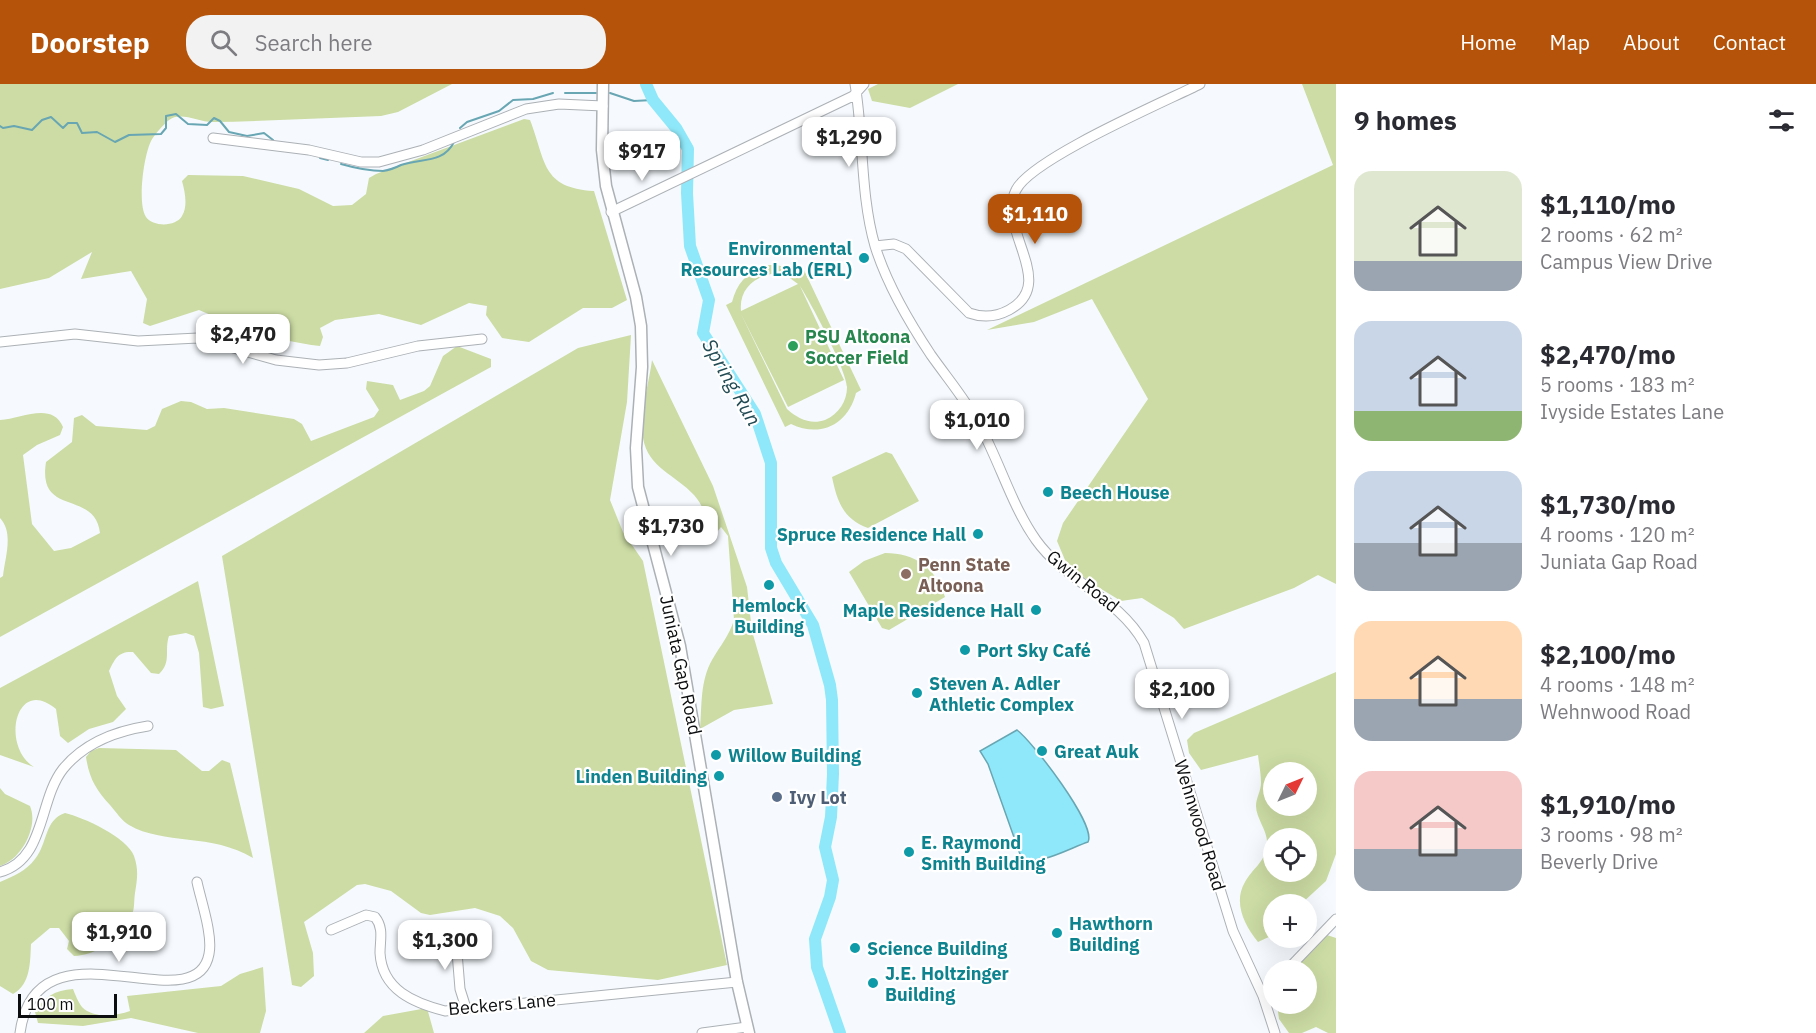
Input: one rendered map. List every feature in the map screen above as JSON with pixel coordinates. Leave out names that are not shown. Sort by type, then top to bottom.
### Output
[{"type":"main road","name":"Juniata Gap Road","points":[[603,84],[603,166],[611,212],[636,297],[641,326],[642,367],[636,448],[640,499],[680,646],[737,982],[748,1030]]},
{"type":"street","points":[[611,212],[853,96],[855,88],[864,84]]},
{"type":"street","points":[[875,246],[894,244],[906,249],[969,313],[983,316],[1001,315],[1022,300],[1029,286],[1028,270],[1011,211],[1013,197],[1022,180],[1034,169],[1094,136],[1200,84]]},
{"type":"street","name":"Gwin Road","points":[[855,88],[861,160],[875,246],[889,280],[914,327],[980,427],[1036,540],[1059,566],[1111,602],[1127,618]]},
{"type":"street","points":[[213,138],[309,150],[361,162],[379,162],[423,150],[536,106],[558,104],[603,106]]},
{"type":"street","points":[[0,342],[75,334],[138,341],[198,338],[276,360],[319,365],[346,363],[418,346],[482,339]]},
{"type":"street","name":"Wehnwood Road","points":[[1127,618],[1144,643],[1233,931],[1263,996]]},
{"type":"street","points":[[0,872],[18,864],[30,851],[51,791],[63,769],[99,739],[121,730],[148,726]]},
{"type":"street","points":[[20,1033],[22,1019],[30,999],[50,980],[74,974],[163,980],[183,980],[195,975],[209,956],[209,942],[197,882]]},
{"type":"street","name":"Beckers Lane","points":[[331,930],[366,915],[375,917],[380,923],[383,967],[387,979],[407,999],[445,1011],[737,982]]},
{"type":"street","points":[[1297,960],[1336,919]]},
{"type":"street","points":[[455,928],[460,988],[466,1008]]},
{"type":"street","name":"Wehnwood Road","points":[[1269,1014],[1275,1033]]},
{"type":"street","points":[[702,1033],[748,1030]]},
{"type":"green space","points":[[0,84],[452,84],[398,112],[381,116],[212,122],[184,117],[173,118],[157,133],[148,148],[142,190],[143,210],[146,217],[154,223],[170,224],[179,220],[184,212],[185,203],[182,181],[188,175],[243,176],[299,189],[333,206],[352,205],[366,194],[369,178],[376,174],[524,119],[530,120],[543,160],[555,178],[577,189],[594,191],[627,300],[612,308],[583,308],[529,342],[502,338],[486,315],[487,306],[469,303],[421,325],[379,314],[335,320],[320,328],[323,337],[320,346],[288,341],[199,310],[150,326],[143,323],[147,299],[131,271],[81,279],[92,252],[49,278],[0,289]]},
{"type":"green space","points":[[878,84],[958,84],[910,108],[872,101],[868,89]]},
{"type":"green space","points":[[1302,84],[1336,84],[1336,584],[1318,575],[1294,588],[1184,629],[1174,618],[1142,598],[1121,601],[1088,581],[1065,560],[1057,541],[1063,523],[1148,399],[1092,299],[1034,322],[987,330],[1333,165]]},
{"type":"green space","name":"PSU Altoona Soccer Field","points":[[766,265],[777,265],[797,271],[803,268],[861,390],[856,393],[847,413],[831,426],[812,430],[791,424],[785,427],[726,305],[732,302],[744,279]],"holes":[[[771,274],[787,276],[798,284],[741,311],[742,297],[748,286]],[[800,286],[835,352],[847,387],[844,402],[838,411],[825,420],[815,422],[796,416],[787,409],[741,314],[788,407],[844,380]]]},
{"type":"green space","points":[[631,335],[627,402],[610,500],[623,532],[643,561],[727,965],[658,980],[548,970],[531,961],[513,928],[500,916],[475,908],[430,915],[421,913],[391,891],[365,884],[357,885],[304,922],[313,953],[314,976],[301,987],[292,985],[222,556],[578,348]]},
{"type":"green space","points":[[457,346],[491,359],[491,367],[0,637],[0,578],[3,576],[8,538],[0,518],[0,420],[44,413],[58,419],[63,427],[60,435],[37,445],[23,455],[32,524],[54,551],[71,548],[100,533],[96,520],[88,511],[50,491],[46,479],[46,462],[72,442],[74,418],[82,415],[96,426],[147,430],[155,426],[162,409],[181,401],[191,402],[207,409],[224,408],[294,419],[302,424],[311,441],[374,417],[379,410],[366,389],[367,381],[393,385],[400,400],[424,391],[430,386],[443,356]]},
{"type":"green space","points":[[652,360],[713,486],[747,587],[752,631],[773,704],[734,710],[700,729],[705,676],[734,620],[728,536],[721,527],[714,536],[697,499],[657,464],[646,448],[642,419]]},
{"type":"green space","points":[[886,452],[892,454],[919,501],[868,528],[853,520],[842,508],[832,477]]},
{"type":"green space","points":[[885,553],[906,556],[923,564],[936,578],[945,597],[889,630],[882,628],[849,572],[864,561]]},
{"type":"green space","points":[[198,581],[224,706],[211,709],[203,707],[199,653],[194,636],[186,633],[169,636],[167,660],[159,674],[151,673],[133,652],[120,654],[115,659],[109,671],[117,696],[126,709],[113,722],[89,729],[68,743],[60,736],[56,709],[42,701],[31,701],[22,707],[17,717],[15,730],[17,744],[24,757],[34,767],[0,755],[0,688]]},
{"type":"green space","points":[[1336,672],[1336,854],[1326,881],[1312,894],[1263,894],[1263,940],[1258,942],[1248,928],[1240,905],[1245,882],[1263,857],[1263,882],[1317,882],[1317,828],[1263,828],[1256,806],[1261,783],[1258,755],[1201,770],[1189,753],[1187,740],[1194,733]]},
{"type":"green space","points":[[99,748],[176,750],[202,771],[209,771],[222,760],[230,763],[253,858],[221,845],[157,835],[126,823],[101,794],[91,777],[86,757],[91,751]]},
{"type":"green space","points":[[0,788],[5,794],[30,806],[32,823],[30,833],[21,850],[8,863],[0,866]]},
{"type":"green space","points":[[65,813],[104,829],[130,849],[136,861],[137,870],[133,911],[130,917],[121,923],[108,942],[82,955],[74,956],[67,949],[69,941],[59,928],[50,928],[31,944],[30,965],[26,979],[19,990],[13,994],[0,986],[0,882],[28,867],[39,853],[53,821]]},
{"type":"green space","points":[[1327,935],[1336,938],[1336,1033],[1328,1033],[1316,1027],[1302,1033],[1289,1033],[1279,1019],[1278,1014],[1317,1014],[1317,960],[1303,960],[1317,948]]},
{"type":"green space","points":[[263,967],[266,1011],[260,1033],[198,1033],[131,1018],[83,1026],[38,1023],[35,1012],[51,995],[73,989],[82,1007],[87,1011],[99,1015],[118,1014],[130,1011],[127,996],[221,986],[240,974]]},
{"type":"green space","points":[[427,1008],[434,1033],[364,1033],[383,1016]]},
{"type":"water","points":[[1017,730],[1062,784],[1083,819],[1088,833],[1088,842],[1044,859],[1027,860],[1021,857],[988,764],[980,751]]},
{"type":"waterway","name":"Spring Run","points":[[646,84],[653,100],[676,128],[688,149],[687,193],[690,246],[709,300],[703,333],[755,414],[771,463],[771,548],[776,563],[813,625],[830,685],[833,774],[831,817],[825,847],[833,880],[830,897],[815,939],[817,967],[840,1033]]},
{"type":"waterway","points":[[460,128],[467,122],[499,111],[513,100],[533,99],[553,93]]},
{"type":"waterway","points":[[565,93],[596,93]]},
{"type":"waterway","points":[[610,93],[634,101],[653,100]]},
{"type":"waterway","points":[[0,126],[32,130],[42,120],[51,117],[63,128],[68,123],[77,123],[82,133],[97,132],[115,142],[129,135],[161,134],[166,128],[166,116],[176,114],[188,124],[207,125],[214,118],[220,121],[229,132],[247,136],[264,133],[273,140]]},
{"type":"waterway","points":[[341,164],[367,170],[386,171],[438,157],[444,154],[454,142]]},
{"type":"waterway","points":[[320,158],[328,160]]},
{"type":"place","name":"Environmental Resources Lab (ERL)","points":[[864,258]]},
{"type":"place","name":"PSU Altoona Soccer Field","points":[[793,346]]},
{"type":"place","name":"Beech House","points":[[1048,492]]},
{"type":"place","name":"Spruce Residence Hall","points":[[978,534]]},
{"type":"place","name":"Penn State Altoona","points":[[906,574]]},
{"type":"place","name":"Hemlock Building","points":[[769,585]]},
{"type":"place","name":"Maple Residence Hall","points":[[1036,610]]},
{"type":"place","name":"Port Sky Café","points":[[965,650]]},
{"type":"place","name":"Steven A. Adler Athletic Complex","points":[[917,693]]},
{"type":"place","name":"Great Auk","points":[[1042,751]]},
{"type":"place","name":"Willow Building","points":[[716,755]]},
{"type":"place","name":"Linden Building","points":[[719,776]]},
{"type":"place","name":"Ivy Lot","points":[[777,797]]},
{"type":"place","name":"E. Raymond Smith Building","points":[[909,852]]},
{"type":"place","name":"Hawthorn Building","points":[[1057,933]]},
{"type":"place","name":"Science Building","points":[[855,948]]},
{"type":"place","name":"J.E. Holtzinger Building","points":[[873,983]]}]
